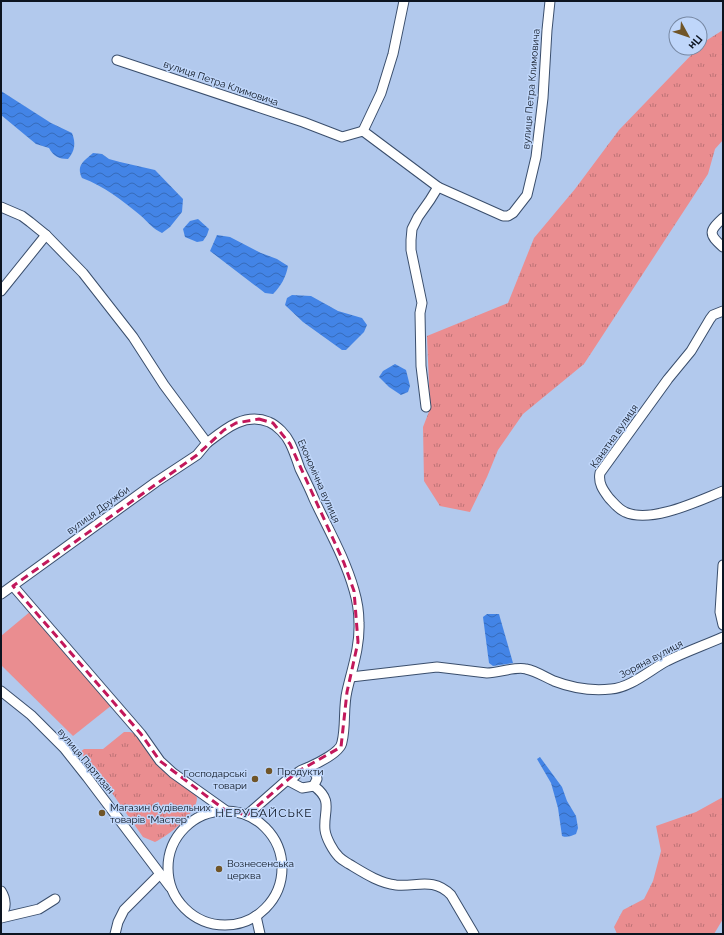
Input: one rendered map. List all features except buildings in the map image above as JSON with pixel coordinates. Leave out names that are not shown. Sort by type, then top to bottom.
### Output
[{"type":"street","points":[[363,131],[381,93],[393,54],[404,1]]},
{"type":"street","name":"вулиця Петра Климовича","points":[[118,60],[303,122],[342,137],[363,131],[438,187],[503,216],[508,216],[513,213],[527,195],[536,157],[543,98],[550,1]]},
{"type":"street","points":[[426,407],[420,350],[420,313],[422,303],[411,250],[411,240],[412,229],[418,217],[438,187]]},
{"type":"street","points":[[1,207],[22,216],[46,235],[83,273],[133,337],[164,385],[207,443]]},
{"type":"street","points":[[723,218],[712,230],[711,234],[713,239],[723,247]]},
{"type":"street","points":[[1,291],[46,235]]},
{"type":"street","name":"Канатна вулиця","points":[[723,311],[713,315],[710,319],[691,351],[668,379],[600,473],[599,480],[600,486],[618,508],[624,512],[634,515],[655,515],[687,506],[723,491]]},
{"type":"street","name":"Економічна вулиця","points":[[207,443],[236,423],[248,420],[259,419],[273,424],[282,431],[290,444],[344,563],[354,591],[359,622],[358,642],[347,692],[342,744],[336,752],[308,768],[297,772],[293,780],[247,815]]},
{"type":"street","name":"вулиця Дружби","points":[[1,594],[197,454],[207,443]]},
{"type":"street","points":[[723,565],[720,612],[723,625]]},
{"type":"street","points":[[14,586],[141,734],[160,761],[188,784],[225,810]]},
{"type":"street","name":"Зоряна вулиця","points":[[351,678],[437,667],[487,673],[496,673],[521,668],[527,669],[556,682],[588,690],[621,688],[668,660],[723,637]]},
{"type":"street","name":"вулиця Партизан","points":[[1,691],[31,715],[64,748],[173,892]]},
{"type":"street","points":[[308,768],[316,774],[314,786]]},
{"type":"street","points":[[293,780],[302,788],[314,786],[322,792],[327,804],[325,831],[330,843],[339,857],[371,877],[396,885],[422,883],[446,890],[451,895],[474,934]]},
{"type":"street","points":[[225,810],[247,815],[262,824],[271,833],[280,850],[282,875],[278,891],[271,903],[256,916],[245,922],[234,925],[208,923],[190,913],[179,903],[173,892],[169,881],[168,864],[171,848],[177,836],[185,827],[198,817],[225,810]]},
{"type":"street","points":[[115,934],[118,922],[124,910],[160,874]]},
{"type":"street","points":[[1,890],[6,904],[1,915]]},
{"type":"street","points":[[1,918],[39,909],[55,899]]},
{"type":"street","points":[[256,916],[260,934]]},
{"type":"highlighted area","points":[[259,419],[273,423],[290,444],[344,563],[354,591],[358,642],[347,692],[341,747],[297,772],[247,815],[225,810],[160,761],[141,734],[13,586],[197,455],[224,430],[236,423]]},
{"type":"green space","points":[[723,30],[723,140],[715,149],[708,174],[584,364],[523,414],[498,450],[470,512],[440,506],[424,481],[423,427],[430,409],[427,336],[508,303],[534,238],[575,189],[619,130],[690,56],[708,56],[708,39]]},
{"type":"green space","points":[[31,611],[112,705],[73,736],[1,665],[1,636]]},
{"type":"green space","points":[[124,732],[136,734],[195,794],[197,798],[196,804],[187,817],[167,835],[155,842],[143,837],[112,793],[80,752],[84,749],[103,749]]},
{"type":"green space","points":[[723,797],[723,919],[714,934],[617,934],[614,927],[623,910],[644,899],[653,881],[661,851],[656,826],[696,812]]},
{"type":"water","points":[[1,91],[51,123],[72,133],[74,147],[68,159],[57,156],[52,153],[49,148],[36,144],[1,115]]},
{"type":"water","points":[[93,153],[102,154],[109,159],[155,170],[183,199],[182,212],[170,227],[162,233],[113,194],[82,178],[80,174],[80,166]]},
{"type":"water","points":[[198,219],[209,229],[203,241],[197,242],[185,237],[183,229],[190,221]]},
{"type":"water","points":[[217,235],[230,237],[261,253],[277,259],[288,266],[283,281],[273,294],[265,293],[210,251]]},
{"type":"water","points":[[292,295],[311,296],[338,311],[362,318],[367,325],[364,332],[346,350],[342,350],[303,322],[285,305],[287,298]]},
{"type":"water","points":[[395,364],[406,370],[410,386],[408,392],[401,395],[389,387],[379,377],[383,371]]},
{"type":"water","points":[[487,614],[499,614],[513,663],[493,666],[489,663],[483,617]]},
{"type":"water","points":[[540,757],[562,787],[567,801],[576,816],[578,828],[576,834],[567,837],[562,836],[558,808],[551,783],[537,759]]},
{"type":"place","name":"Продукти","points":[[269,771]]},
{"type":"place","name":"Господарські товари","points":[[255,779]]},
{"type":"place","name":"Магазин будівельних товарів \"Мастер\"","points":[[102,813]]},
{"type":"place","name":"Вознесенська церква","points":[[219,869]]},
{"type":"district","name":"НЕРУБАЙСЬКЕ","points":[[264,813]]}]
